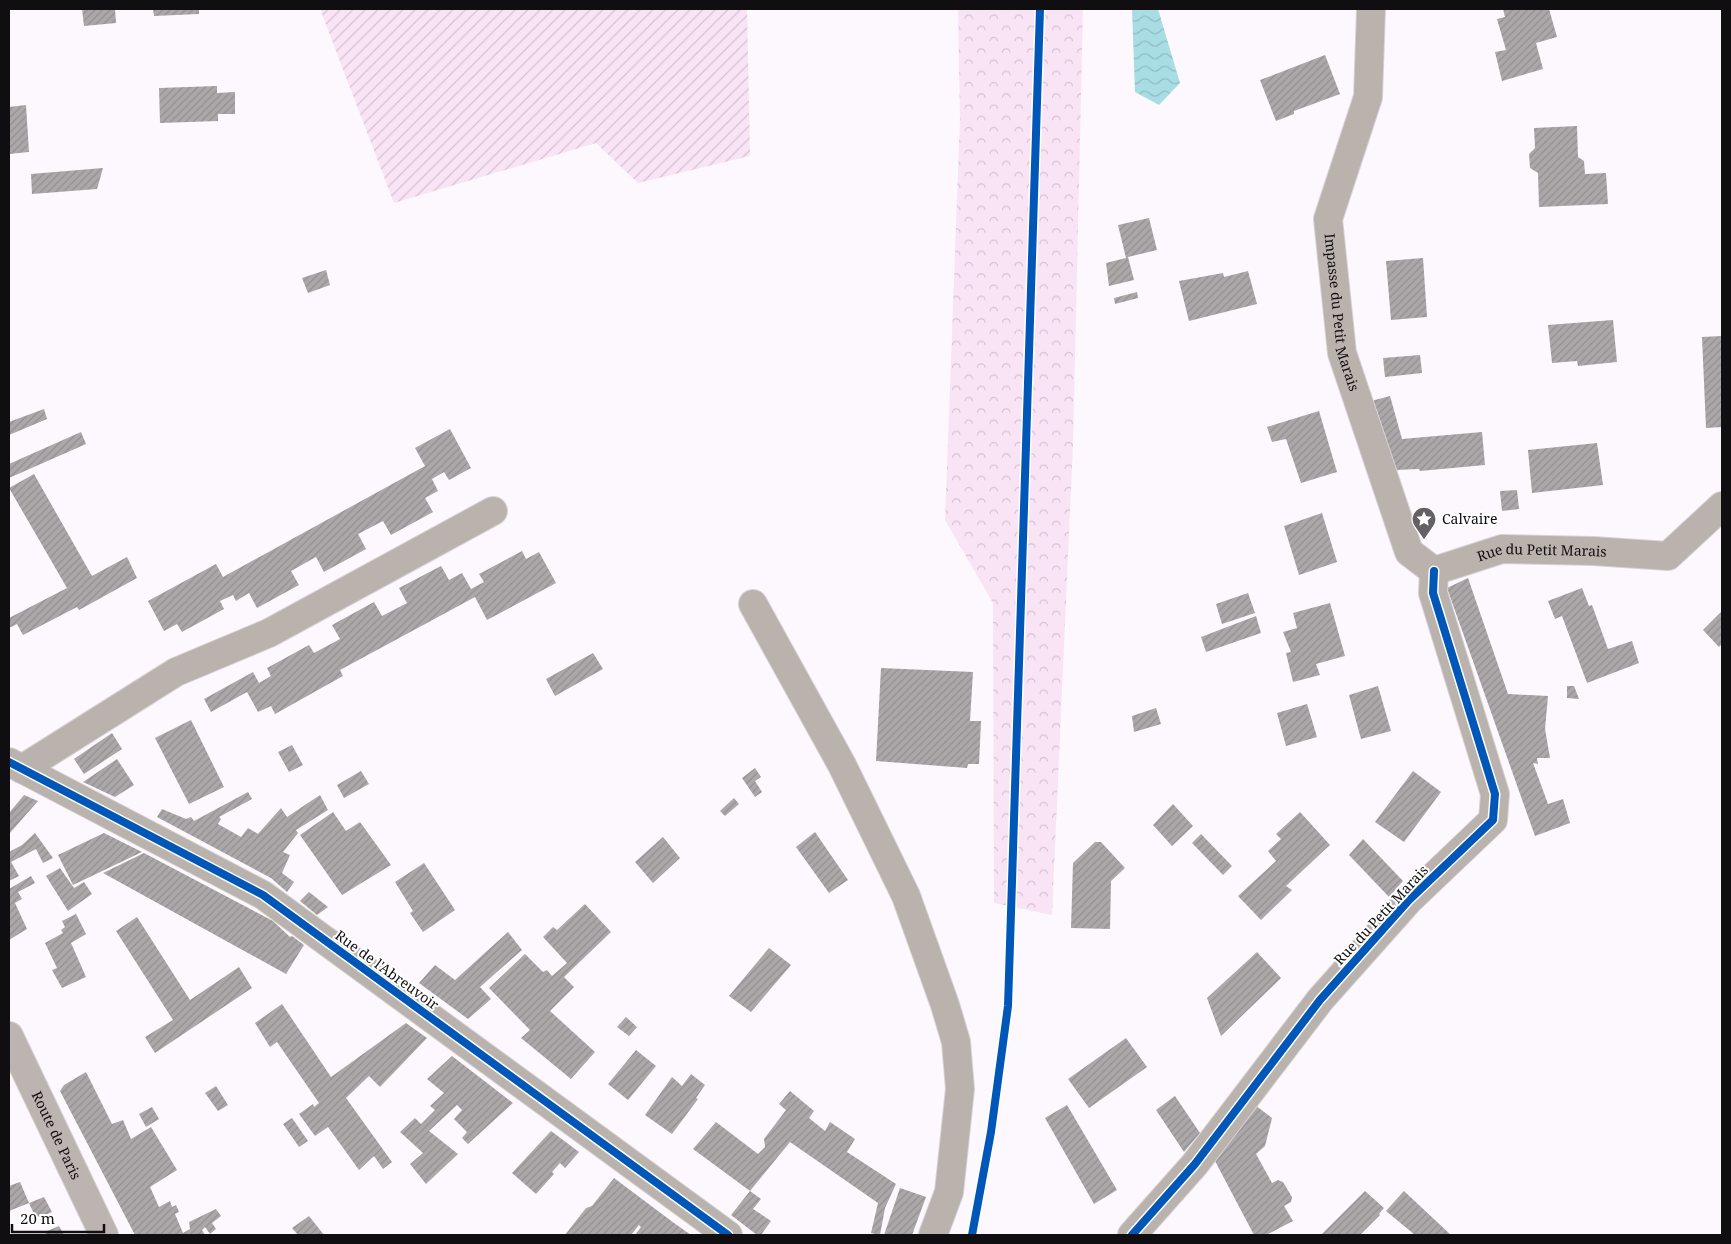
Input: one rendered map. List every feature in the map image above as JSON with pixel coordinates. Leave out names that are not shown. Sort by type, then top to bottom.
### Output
[{"type":"main road","name":"Route de Paris","points":[[11,1045],[104,1235]]},
{"type":"street","name":"Impasse du Petit Marais","points":[[1371,9],[1368,97],[1328,219],[1342,353],[1408,552],[1434,571]]},
{"type":"street","name":"Rue du Petit Marais","points":[[1132,1235],[1195,1164],[1320,1000],[1409,900],[1493,820],[1495,794],[1433,593],[1434,571],[1502,549],[1593,551],[1668,556],[1722,506]]},
{"type":"street","points":[[15,766],[176,672],[269,633],[494,511]]},
{"type":"street","points":[[753,604],[842,765],[906,896],[945,1005],[956,1042],[960,1089],[949,1192],[933,1235]]},
{"type":"street","name":"Rue de l'Abreuvoir","points":[[15,766],[262,895],[728,1235]]},
{"type":"green space","points":[[320,9],[747,9],[750,156],[638,183],[596,143],[394,203]]},
{"type":"green space","points":[[958,9],[1083,9],[1073,445],[1052,915],[994,903],[993,603],[945,520],[960,120]]},
{"type":"water","points":[[1132,9],[1158,9],[1180,83],[1159,105],[1135,92]]},
{"type":"building","points":[[82,9],[115,9],[116,23],[84,26]]},
{"type":"building","points":[[153,9],[199,9],[199,14],[154,16]]},
{"type":"building","points":[[1503,9],[1549,9],[1557,37],[1536,43],[1543,69],[1502,81],[1495,52],[1506,50],[1497,19],[1505,17]]},
{"type":"building","points":[[1325,55],[1340,94],[1294,111],[1294,114],[1276,121],[1260,80]]},
{"type":"building","points":[[217,86],[217,93],[235,92],[235,114],[218,114],[218,121],[160,123],[159,88]]},
{"type":"building","points":[[26,105],[29,152],[9,154],[9,107]]},
{"type":"building","points":[[1577,126],[1578,157],[1584,161],[1585,174],[1606,173],[1608,204],[1539,207],[1538,173],[1530,168],[1529,154],[1535,148],[1534,128]]},
{"type":"building","points":[[103,168],[97,189],[32,194],[31,174]]},
{"type":"building","points":[[1149,218],[1157,250],[1128,257],[1134,280],[1109,286],[1106,263],[1126,258],[1118,225]]},
{"type":"building","points":[[1423,258],[1427,317],[1391,320],[1386,261]]},
{"type":"building","points":[[326,270],[330,285],[308,293],[302,278]]},
{"type":"building","points":[[1248,271],[1257,304],[1189,321],[1179,281],[1223,273],[1224,277]]},
{"type":"building","points":[[1137,292],[1138,298],[1115,304],[1114,298]]},
{"type":"building","points":[[1613,320],[1617,362],[1578,366],[1577,361],[1552,363],[1548,325]]},
{"type":"building","points":[[1722,336],[1722,427],[1706,428],[1702,337]]},
{"type":"building","points":[[1420,355],[1422,373],[1385,377],[1383,358]]},
{"type":"building","points":[[1390,396],[1402,439],[1482,432],[1485,465],[1420,471],[1419,469],[1395,470],[1371,401]]},
{"type":"building","points":[[44,409],[47,419],[9,435],[9,422]]},
{"type":"building","points":[[1319,411],[1337,472],[1301,483],[1286,439],[1272,442],[1267,427]]},
{"type":"building","points":[[450,429],[471,468],[449,480],[444,472],[432,479],[438,491],[425,498],[433,512],[391,535],[383,521],[358,534],[366,549],[324,572],[316,557],[291,571],[299,585],[257,608],[249,593],[236,601],[233,595],[220,601],[224,609],[182,632],[177,624],[164,631],[148,601],[216,564],[223,577],[425,466],[415,448]]},
{"type":"building","points":[[81,432],[86,444],[9,478],[9,464]]},
{"type":"building","points":[[1597,443],[1603,485],[1532,493],[1528,450]]},
{"type":"building","points":[[34,474],[92,576],[127,557],[137,578],[79,610],[77,607],[23,635],[17,624],[9,628],[9,618],[67,588],[9,488]]},
{"type":"building","points":[[1517,490],[1519,509],[1502,511],[1500,491]]},
{"type":"building","points":[[1322,513],[1337,562],[1299,575],[1284,526]]},
{"type":"building","points":[[522,551],[526,559],[539,552],[556,583],[487,620],[475,597],[340,670],[343,676],[275,714],[271,706],[258,712],[247,692],[211,712],[204,699],[253,672],[259,683],[271,676],[267,668],[309,645],[314,653],[340,639],[332,625],[374,602],[382,616],[407,603],[399,588],[441,566],[449,580],[462,573],[471,589],[484,582],[479,574]]},
{"type":"building","points":[[1468,578],[1508,694],[1548,696],[1545,729],[1550,758],[1537,758],[1538,764],[1533,763],[1548,804],[1563,799],[1570,823],[1535,836],[1447,588]]},
{"type":"building","points":[[1582,588],[1589,606],[1592,605],[1608,649],[1632,641],[1639,663],[1587,683],[1562,616],[1555,619],[1548,601]]},
{"type":"building","points":[[1248,593],[1255,613],[1222,624],[1216,604]]},
{"type":"building","points":[[1330,603],[1345,656],[1316,664],[1320,675],[1293,682],[1286,653],[1291,652],[1283,632],[1297,628],[1293,613]]},
{"type":"building","points":[[1722,611],[1722,644],[1719,647],[1703,630]]},
{"type":"building","points":[[1256,616],[1261,633],[1206,652],[1201,637]]},
{"type":"building","points":[[593,653],[603,669],[555,696],[546,679]]},
{"type":"building","points":[[881,668],[973,672],[970,721],[981,721],[979,764],[968,764],[967,768],[876,761]]},
{"type":"building","points":[[1378,686],[1391,731],[1361,739],[1349,695]]},
{"type":"building","points":[[1567,686],[1574,686],[1579,699],[1567,698]]},
{"type":"building","points":[[1307,704],[1317,737],[1286,746],[1277,713]]},
{"type":"building","points":[[1156,708],[1161,724],[1134,732],[1132,716]]},
{"type":"building","points":[[191,720],[224,787],[189,804],[155,738]]},
{"type":"building","points":[[112,733],[122,749],[84,774],[74,759]]},
{"type":"building","points":[[292,745],[303,765],[289,772],[278,752]]},
{"type":"building","points":[[117,759],[134,785],[115,797],[83,782]]},
{"type":"building","points":[[755,768],[761,777],[755,781],[762,792],[755,797],[742,778]]},
{"type":"building","points":[[361,771],[369,784],[344,798],[337,785]]},
{"type":"building","points":[[1413,771],[1441,792],[1404,842],[1375,822]]},
{"type":"building","points":[[248,792],[252,799],[219,817],[221,819],[218,824],[241,837],[248,828],[258,834],[281,808],[287,817],[320,795],[328,810],[296,830],[298,833],[283,852],[290,855],[282,873],[294,882],[287,892],[271,878],[157,817],[162,809],[186,819],[191,817],[194,821]]},
{"type":"building","points":[[24,795],[38,801],[9,834],[9,813]]},
{"type":"building","points":[[734,798],[739,804],[725,816],[720,811]]},
{"type":"building","points":[[1173,804],[1193,826],[1172,846],[1153,825]]},
{"type":"building","points":[[333,812],[346,831],[360,822],[391,865],[342,895],[300,835]]},
{"type":"building","points":[[1300,812],[1330,845],[1286,886],[1292,890],[1261,920],[1238,896],[1276,861],[1268,851],[1281,839],[1276,834]]},
{"type":"building","points":[[815,832],[848,880],[829,893],[796,847]]},
{"type":"building","points":[[35,833],[53,858],[43,863],[36,849],[11,862],[19,876],[9,881],[9,852],[22,845]]},
{"type":"building","points":[[104,833],[142,852],[73,885],[58,855]]},
{"type":"building","points":[[1201,834],[1232,866],[1223,875],[1192,843]]},
{"type":"building","points":[[663,837],[680,858],[653,883],[635,862]]},
{"type":"building","points":[[1363,839],[1403,881],[1389,897],[1349,855]]},
{"type":"building","points":[[1095,842],[1101,842],[1125,868],[1111,881],[1110,929],[1071,928],[1073,863]]},
{"type":"building","points":[[144,853],[273,921],[290,937],[292,936],[304,945],[286,974],[103,873]]},
{"type":"building","points":[[424,863],[455,910],[423,932],[410,913],[413,911],[395,882]]},
{"type":"building","points":[[60,868],[74,888],[84,882],[92,894],[68,911],[46,876]]},
{"type":"building","points":[[31,876],[35,883],[18,892],[22,899],[15,903],[27,929],[9,940],[9,889]]},
{"type":"building","points":[[309,892],[328,907],[317,915],[300,901]]},
{"type":"building","points":[[585,904],[611,932],[564,977],[574,987],[550,1011],[595,1052],[571,1079],[521,1038],[530,1030],[489,988],[525,954],[543,972],[547,970],[552,976],[567,963],[543,937],[553,927],[557,930]]},
{"type":"building","points":[[76,914],[86,934],[71,943],[86,977],[62,988],[52,970],[57,968],[45,943],[63,933],[61,930],[65,927],[62,921]]},
{"type":"building","points":[[137,917],[190,1000],[239,967],[252,988],[155,1053],[145,1037],[173,1020],[116,931]]},
{"type":"building","points":[[508,932],[522,950],[480,987],[491,999],[468,1019],[419,983],[435,965],[455,980]]},
{"type":"building","points":[[769,948],[791,965],[751,1012],[729,996]]},
{"type":"building","points":[[1257,952],[1281,978],[1221,1036],[1207,998]]},
{"type":"building","points":[[282,1004],[331,1077],[406,1023],[427,1038],[380,1087],[369,1076],[346,1098],[392,1162],[383,1169],[374,1156],[359,1170],[328,1127],[315,1136],[299,1114],[313,1104],[314,1107],[319,1103],[277,1042],[270,1047],[255,1023]]},
{"type":"building","points":[[626,1017],[637,1027],[629,1036],[617,1027]]},
{"type":"building","points":[[1126,1038],[1147,1067],[1089,1108],[1068,1079]]},
{"type":"building","points":[[636,1050],[656,1066],[628,1100],[608,1084]]},
{"type":"building","points":[[452,1056],[513,1103],[468,1144],[462,1138],[467,1132],[454,1119],[462,1110],[457,1105],[429,1131],[458,1154],[426,1184],[410,1164],[423,1153],[400,1132],[415,1118],[421,1124],[435,1110],[430,1106],[444,1093],[427,1079]]},
{"type":"building","points":[[86,1072],[112,1124],[123,1120],[131,1139],[151,1127],[177,1170],[150,1187],[159,1207],[170,1201],[172,1207],[176,1205],[179,1212],[175,1214],[183,1233],[190,1229],[189,1222],[216,1209],[221,1216],[212,1223],[216,1229],[210,1234],[205,1227],[202,1230],[205,1235],[135,1235],[60,1091],[64,1085]]},
{"type":"building","points":[[691,1074],[705,1085],[696,1098],[698,1099],[672,1134],[645,1115],[672,1077],[682,1086]]},
{"type":"building","points":[[216,1086],[228,1105],[218,1111],[205,1093]]},
{"type":"building","points":[[790,1091],[814,1111],[809,1118],[825,1131],[830,1122],[855,1139],[847,1152],[896,1184],[885,1208],[880,1235],[871,1233],[878,1203],[790,1142],[750,1191],[693,1149],[716,1122],[758,1154],[765,1147],[764,1139],[786,1110],[779,1104]]},
{"type":"building","points":[[1175,1096],[1200,1133],[1184,1152],[1156,1110]]},
{"type":"building","points":[[1067,1105],[1117,1190],[1094,1204],[1045,1118]]},
{"type":"building","points":[[1255,1105],[1272,1118],[1265,1146],[1256,1154],[1272,1183],[1278,1180],[1283,1182],[1292,1197],[1291,1202],[1284,1206],[1293,1221],[1266,1235],[1254,1235],[1215,1161]]},
{"type":"building","points":[[152,1107],[159,1119],[146,1127],[139,1114]]},
{"type":"building","points":[[292,1118],[308,1141],[299,1147],[283,1124]]},
{"type":"building","points":[[551,1131],[579,1152],[565,1168],[560,1163],[552,1172],[554,1174],[536,1194],[512,1173]]},
{"type":"building","points":[[614,1178],[691,1235],[635,1235],[641,1227],[639,1225],[631,1235],[565,1235],[586,1208],[592,1206]]},
{"type":"building","points":[[20,1182],[29,1203],[9,1211],[9,1186]]},
{"type":"building","points":[[900,1188],[926,1197],[912,1235],[884,1235]]},
{"type":"building","points":[[750,1191],[761,1199],[753,1209],[771,1221],[761,1235],[757,1235],[731,1215]]},
{"type":"building","points":[[1365,1191],[1384,1208],[1380,1215],[1360,1235],[1321,1235]]},
{"type":"building","points":[[1404,1191],[1451,1235],[1415,1235],[1386,1211]]},
{"type":"building","points":[[44,1197],[52,1212],[41,1217],[35,1216],[29,1203]]},
{"type":"building","points":[[309,1216],[324,1235],[298,1235],[292,1228]]},
{"type":"building","points":[[59,1226],[64,1235],[45,1235],[47,1231]]},
{"type":"cycle path","points":[[972,1235],[991,1132],[1008,1006],[1040,9]]},
{"type":"cycle path","points":[[1132,1235],[1195,1164],[1320,1000],[1409,900],[1493,820],[1495,794],[1433,593],[1434,571]]},
{"type":"cycle path","points":[[9,762],[263,895],[728,1235]]},
{"type":"place","name":"Calvaire","points":[[1424,540]]}]
